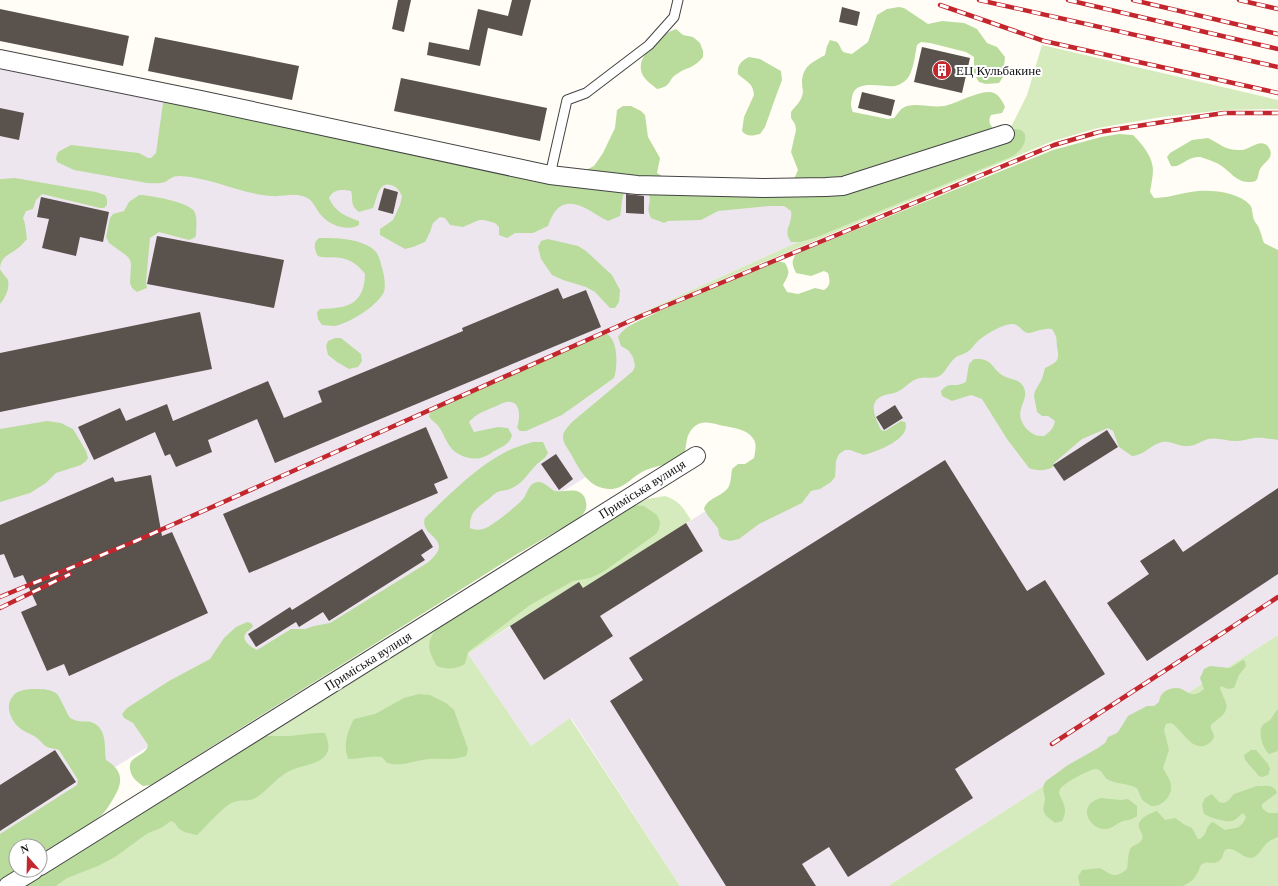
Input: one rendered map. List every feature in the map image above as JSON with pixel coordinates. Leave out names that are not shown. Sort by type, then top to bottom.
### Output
[{"type":"street","points":[[0,59],[201,100],[550,175],[637,185],[764,188],[842,186],[1005,134]]},
{"type":"street","name":"Приміська вулиця","points":[[48,861],[696,456]]},
{"type":"street","points":[[8,886],[21,878]]},
{"type":"lane","points":[[550,175],[567,100],[586,93],[649,45],[674,17],[678,0]]},
{"type":"shaded area","points":[[0,67],[550,181],[798,194],[813,235],[628,319],[653,371],[586,477],[0,838]]},
{"type":"shaded area","points":[[1012,310],[1278,427],[1278,635],[888,886],[680,886],[571,718],[531,746],[468,654],[579,582],[583,588],[701,514]]},
{"type":"green space","points":[[899,7],[904,8],[928,24],[942,21],[964,23],[977,29],[987,43],[997,47],[1005,57],[1003,77],[999,83],[986,84],[979,82],[974,74],[974,57],[966,52],[921,42],[917,45],[912,69],[906,80],[895,86],[870,85],[858,88],[854,91],[852,97],[851,106],[853,112],[888,119],[894,118],[907,106],[944,106],[976,94],[989,92],[998,95],[1005,107],[1002,113],[991,115],[989,120],[992,127],[1000,131],[1013,129],[1021,131],[1025,134],[1024,144],[1013,156],[817,237],[800,242],[791,242],[788,238],[787,234],[791,220],[791,211],[784,206],[718,211],[701,220],[668,221],[664,223],[651,218],[649,214],[649,194],[633,191],[624,193],[620,216],[608,221],[576,204],[565,204],[556,210],[548,226],[533,233],[515,233],[507,238],[499,235],[499,227],[495,223],[479,220],[463,227],[450,225],[445,218],[440,217],[433,223],[425,242],[405,249],[380,235],[380,229],[393,220],[400,205],[402,196],[398,189],[391,185],[383,186],[381,188],[373,208],[359,212],[354,207],[351,191],[335,191],[329,198],[334,207],[345,215],[359,221],[359,225],[344,228],[324,219],[311,201],[302,196],[260,195],[191,177],[179,176],[173,177],[163,183],[147,183],[74,170],[57,162],[56,158],[58,152],[71,145],[139,153],[151,158],[156,153],[163,103],[169,99],[571,172],[588,169],[594,166],[603,153],[615,128],[617,110],[623,106],[631,106],[641,111],[645,115],[648,137],[660,158],[657,173],[662,176],[789,181],[795,177],[798,170],[791,152],[796,130],[795,124],[791,118],[791,112],[799,103],[803,93],[802,77],[804,72],[812,62],[825,55],[830,40],[837,42],[843,51],[852,54],[868,42],[877,15],[887,9]]},
{"type":"green space","points":[[676,29],[683,35],[693,37],[700,43],[703,51],[703,57],[693,66],[674,76],[668,85],[657,89],[643,76],[641,64],[643,57],[652,45]]},
{"type":"green space","points":[[1042,45],[1278,100],[1278,109],[1224,110],[1162,117],[1098,128],[1053,141],[628,319],[813,235],[798,194],[638,180],[842,182],[1012,125],[1027,95]]},
{"type":"green space","points":[[749,57],[760,59],[781,71],[782,80],[765,127],[760,134],[752,136],[742,131],[744,117],[754,95],[751,85],[738,74],[740,64]]},
{"type":"green space","points":[[1119,134],[1133,135],[1149,156],[1153,165],[1150,192],[1154,198],[1168,197],[1198,191],[1222,192],[1238,197],[1250,205],[1254,220],[1259,227],[1264,243],[1278,250],[1278,440],[1266,438],[1240,441],[1208,439],[1188,446],[1162,442],[1140,454],[1132,456],[1119,447],[1113,431],[1108,428],[1082,439],[1054,463],[1053,467],[1041,470],[1029,468],[1007,439],[982,399],[971,395],[952,401],[942,396],[941,391],[947,386],[958,385],[966,382],[969,364],[974,359],[988,361],[1002,375],[1016,380],[1023,386],[1025,397],[1020,412],[1020,417],[1028,430],[1033,434],[1042,436],[1050,432],[1055,421],[1048,416],[1042,416],[1037,412],[1034,396],[1035,391],[1042,379],[1045,368],[1055,362],[1058,358],[1056,336],[1052,329],[1028,333],[1013,324],[1009,324],[993,330],[979,340],[968,351],[955,358],[941,375],[933,378],[917,379],[897,392],[877,399],[874,412],[881,430],[885,431],[901,421],[905,422],[906,428],[903,434],[892,444],[864,455],[850,450],[845,450],[839,454],[836,461],[835,477],[831,482],[820,489],[811,491],[802,503],[759,524],[739,539],[730,541],[722,539],[719,535],[718,528],[704,509],[708,502],[722,494],[728,488],[732,469],[738,464],[745,464],[754,458],[756,449],[755,442],[745,431],[712,423],[700,424],[690,432],[687,438],[684,455],[671,463],[645,470],[615,489],[596,486],[581,472],[565,444],[563,439],[564,433],[572,422],[633,371],[635,366],[633,357],[628,350],[621,346],[618,337],[626,328],[659,311],[778,261],[785,263],[788,269],[787,277],[783,285],[787,292],[798,294],[815,288],[824,290],[828,287],[829,283],[828,273],[824,271],[811,276],[796,273],[793,259],[796,254],[1053,150],[1101,137]]},
{"type":"green space","points":[[1208,138],[1224,147],[1236,150],[1242,150],[1262,143],[1269,147],[1271,155],[1260,169],[1256,180],[1252,182],[1240,180],[1218,164],[1200,157],[1191,158],[1178,165],[1171,166],[1167,157],[1170,153],[1192,140]]},
{"type":"green space","points":[[15,178],[96,192],[105,195],[107,205],[104,208],[100,208],[42,194],[36,200],[33,209],[26,211],[23,218],[27,239],[15,251],[4,258],[0,269],[0,179]]},
{"type":"green space","points":[[139,195],[177,202],[190,208],[194,211],[196,217],[196,236],[189,240],[159,232],[150,238],[146,282],[147,288],[137,292],[132,288],[130,283],[130,260],[127,256],[109,243],[106,237],[110,218],[113,214],[124,211],[129,202]]},
{"type":"green space","points":[[319,238],[347,239],[367,245],[375,251],[381,262],[385,286],[384,292],[375,303],[362,314],[340,325],[322,325],[318,319],[317,312],[320,309],[338,308],[352,303],[361,293],[364,285],[365,274],[358,266],[349,260],[338,257],[318,256],[315,246]]},
{"type":"green space","points":[[548,239],[578,246],[586,251],[612,275],[620,290],[619,302],[615,308],[610,308],[595,292],[586,287],[552,275],[541,259],[538,247],[541,241]]},
{"type":"green space","points":[[0,269],[8,280],[8,287],[7,293],[0,304]]},
{"type":"green space","points":[[602,334],[607,334],[611,337],[615,347],[616,367],[614,378],[562,415],[526,431],[520,431],[517,428],[519,410],[515,404],[511,402],[504,402],[477,415],[469,422],[474,432],[498,427],[508,428],[512,435],[505,445],[486,456],[476,459],[464,457],[454,451],[449,446],[439,427],[429,416],[431,411],[440,406]]},
{"type":"green space","points":[[335,338],[341,338],[361,354],[362,361],[358,367],[349,369],[328,355],[326,346],[328,341]]},
{"type":"green space","points":[[47,421],[61,423],[73,429],[86,451],[88,458],[81,465],[56,473],[46,483],[30,493],[0,502],[0,429]]},
{"type":"green space","points":[[533,442],[543,442],[548,453],[546,457],[537,464],[515,487],[498,492],[476,509],[471,518],[470,528],[481,529],[487,527],[504,516],[520,502],[530,486],[537,482],[543,483],[555,491],[572,490],[581,493],[586,502],[586,508],[580,517],[506,561],[151,785],[143,786],[134,779],[131,774],[130,764],[134,758],[147,749],[148,745],[133,723],[124,718],[122,714],[127,708],[169,681],[210,659],[224,638],[236,627],[247,622],[251,623],[253,626],[246,633],[244,638],[250,646],[257,650],[291,629],[305,629],[330,623],[427,563],[436,555],[439,548],[435,538],[427,530],[424,524],[425,518],[481,467],[506,452]]},
{"type":"green space","points":[[665,496],[670,498],[683,508],[691,520],[583,588],[579,582],[468,654],[531,746],[570,718],[680,886],[19,886],[32,878],[48,878],[48,868],[647,499]]},
{"type":"green space","points":[[633,505],[644,506],[657,515],[660,522],[659,529],[656,534],[603,572],[590,578],[573,581],[530,605],[468,652],[465,664],[459,667],[451,668],[437,666],[429,646],[431,637],[438,628],[607,513]]},
{"type":"green space","points":[[1278,635],[1278,886],[888,886]]},
{"type":"green space","points":[[1243,660],[1245,661],[1246,666],[1239,675],[1234,688],[1228,689],[1221,686],[1220,688],[1227,707],[1222,716],[1211,725],[1214,737],[1208,744],[1197,746],[1188,740],[1171,723],[1166,724],[1164,730],[1169,750],[1163,768],[1170,782],[1171,790],[1168,797],[1162,803],[1151,806],[1142,800],[1137,788],[1110,781],[1096,769],[1088,771],[1077,777],[1063,786],[1060,790],[1059,794],[1065,810],[1062,821],[1055,823],[1046,815],[1043,809],[1045,799],[1043,787],[1044,783],[1068,765],[1105,743],[1108,737],[1117,733],[1128,716],[1147,706],[1154,706],[1159,702],[1165,691],[1174,688],[1179,688],[1192,694],[1198,693],[1204,689],[1200,678],[1204,669],[1210,666],[1230,668]]},
{"type":"green space","points":[[43,689],[53,691],[59,697],[70,718],[78,721],[91,722],[96,725],[103,733],[106,760],[116,768],[119,773],[120,783],[119,788],[111,802],[100,816],[77,833],[48,851],[48,838],[8,838],[8,876],[0,881],[0,834],[77,785],[78,780],[59,750],[46,746],[38,739],[17,726],[14,722],[10,714],[9,704],[14,694],[20,691]]},
{"type":"green space","points":[[419,694],[430,695],[446,703],[454,710],[468,749],[466,756],[461,758],[428,759],[397,764],[387,763],[382,757],[348,759],[346,739],[354,719],[375,714],[404,698]]},
{"type":"green space","points":[[1278,709],[1278,751],[1269,754],[1262,741],[1261,729]]},
{"type":"green space","points":[[325,733],[328,742],[328,751],[322,759],[286,773],[256,798],[237,801],[230,804],[197,835],[181,830],[171,821],[161,828],[148,833],[115,857],[98,866],[67,878],[56,886],[16,886],[29,878],[48,878],[48,866],[256,739],[266,736],[290,736]]},
{"type":"green space","points":[[1251,750],[1256,750],[1268,764],[1270,769],[1268,775],[1262,777],[1259,776],[1245,760],[1244,755]]},
{"type":"green space","points":[[1257,786],[1270,786],[1276,790],[1277,793],[1262,804],[1262,808],[1268,813],[1278,813],[1278,837],[1268,842],[1254,857],[1251,858],[1244,856],[1231,849],[1225,850],[1219,861],[1214,863],[1203,863],[1194,878],[1183,886],[1080,886],[1078,877],[1082,870],[1100,868],[1110,874],[1116,875],[1127,869],[1130,849],[1143,838],[1139,823],[1153,812],[1157,811],[1165,820],[1175,818],[1192,828],[1198,839],[1200,839],[1204,836],[1209,825],[1213,822],[1225,830],[1240,826],[1246,817],[1243,813],[1235,820],[1225,821],[1204,814],[1202,805],[1205,798],[1212,794],[1219,802],[1224,803],[1234,794]]},
{"type":"green space","points":[[1101,798],[1121,800],[1128,799],[1137,806],[1137,816],[1106,829],[1095,826],[1088,816],[1087,811],[1093,801]]},
{"type":"building","points":[[398,0],[411,0],[404,32],[392,29]]},
{"type":"building","points":[[512,0],[531,0],[522,36],[488,28],[480,66],[427,55],[429,42],[469,50],[478,9],[508,16]]},
{"type":"building","points":[[842,7],[860,12],[857,26],[839,22]]},
{"type":"building","points":[[0,9],[129,36],[123,66],[0,41]]},
{"type":"building","points":[[155,37],[299,66],[292,100],[148,71]]},
{"type":"building","name":"ЕЦ Кульбакине","points":[[922,47],[970,58],[962,93],[914,82]]},
{"type":"building","points":[[401,78],[547,108],[540,141],[394,111]]},
{"type":"building","points":[[862,92],[895,100],[891,116],[858,108]]},
{"type":"building","points":[[0,108],[24,113],[19,140],[0,136]]},
{"type":"building","points":[[384,188],[398,192],[393,214],[378,210]]},
{"type":"building","points":[[626,194],[644,196],[644,214],[626,213]]},
{"type":"building","points":[[41,197],[109,212],[103,242],[80,237],[76,256],[42,248],[49,219],[37,217]]},
{"type":"building","points":[[157,236],[284,260],[274,308],[147,284]]},
{"type":"building","points":[[558,288],[563,299],[586,290],[601,327],[275,463],[257,419],[208,440],[212,452],[176,467],[170,454],[165,456],[155,432],[94,460],[78,427],[120,408],[126,421],[167,404],[173,421],[268,381],[284,418],[322,402],[318,391],[463,331],[462,328]]},
{"type":"building","points":[[200,312],[212,369],[0,412],[0,353]]},
{"type":"building","points":[[895,405],[903,418],[884,430],[876,417]]},
{"type":"building","points":[[426,427],[448,478],[434,484],[438,493],[249,573],[223,514]]},
{"type":"building","points":[[1107,430],[1118,447],[1064,481],[1053,465]]},
{"type":"building","points":[[556,454],[573,479],[559,490],[541,464]]},
{"type":"building","points":[[945,460],[1027,591],[1045,580],[1105,674],[955,769],[973,798],[848,877],[829,847],[802,864],[816,886],[726,886],[610,701],[643,680],[629,658]]},
{"type":"building","points":[[151,475],[162,536],[172,532],[208,613],[69,676],[64,664],[47,671],[21,612],[37,605],[23,575],[14,578],[4,554],[0,555],[0,525],[113,477],[115,482]]},
{"type":"building","points":[[1278,488],[1278,574],[1147,661],[1107,603],[1149,574],[1140,561],[1174,539],[1183,552]]},
{"type":"building","points":[[686,523],[703,551],[600,616],[613,636],[544,680],[510,626],[579,582],[583,588]]},
{"type":"building","points":[[422,529],[433,547],[421,555],[425,560],[329,621],[323,612],[299,627],[296,622],[256,647],[248,634],[290,607],[292,610]]},
{"type":"building","points":[[55,750],[76,782],[0,831],[0,785]]},
{"type":"railway","points":[[979,0],[1278,67]]},
{"type":"railway","points":[[1068,0],[1278,49]]},
{"type":"railway","points":[[1133,0],[1278,34]]},
{"type":"railway","points":[[1239,0],[1278,9]]},
{"type":"railway","points":[[940,5],[1044,41],[1278,93]]},
{"type":"railway","points":[[0,597],[138,540],[641,316],[1054,145],[1099,132],[1224,113],[1278,113]]},
{"type":"railway","points":[[0,608],[70,574]]},
{"type":"railway","points":[[1052,744],[1278,597]]},
{"type":"place","name":"ЕЦ Кульбакине","points":[[942,70]]}]
